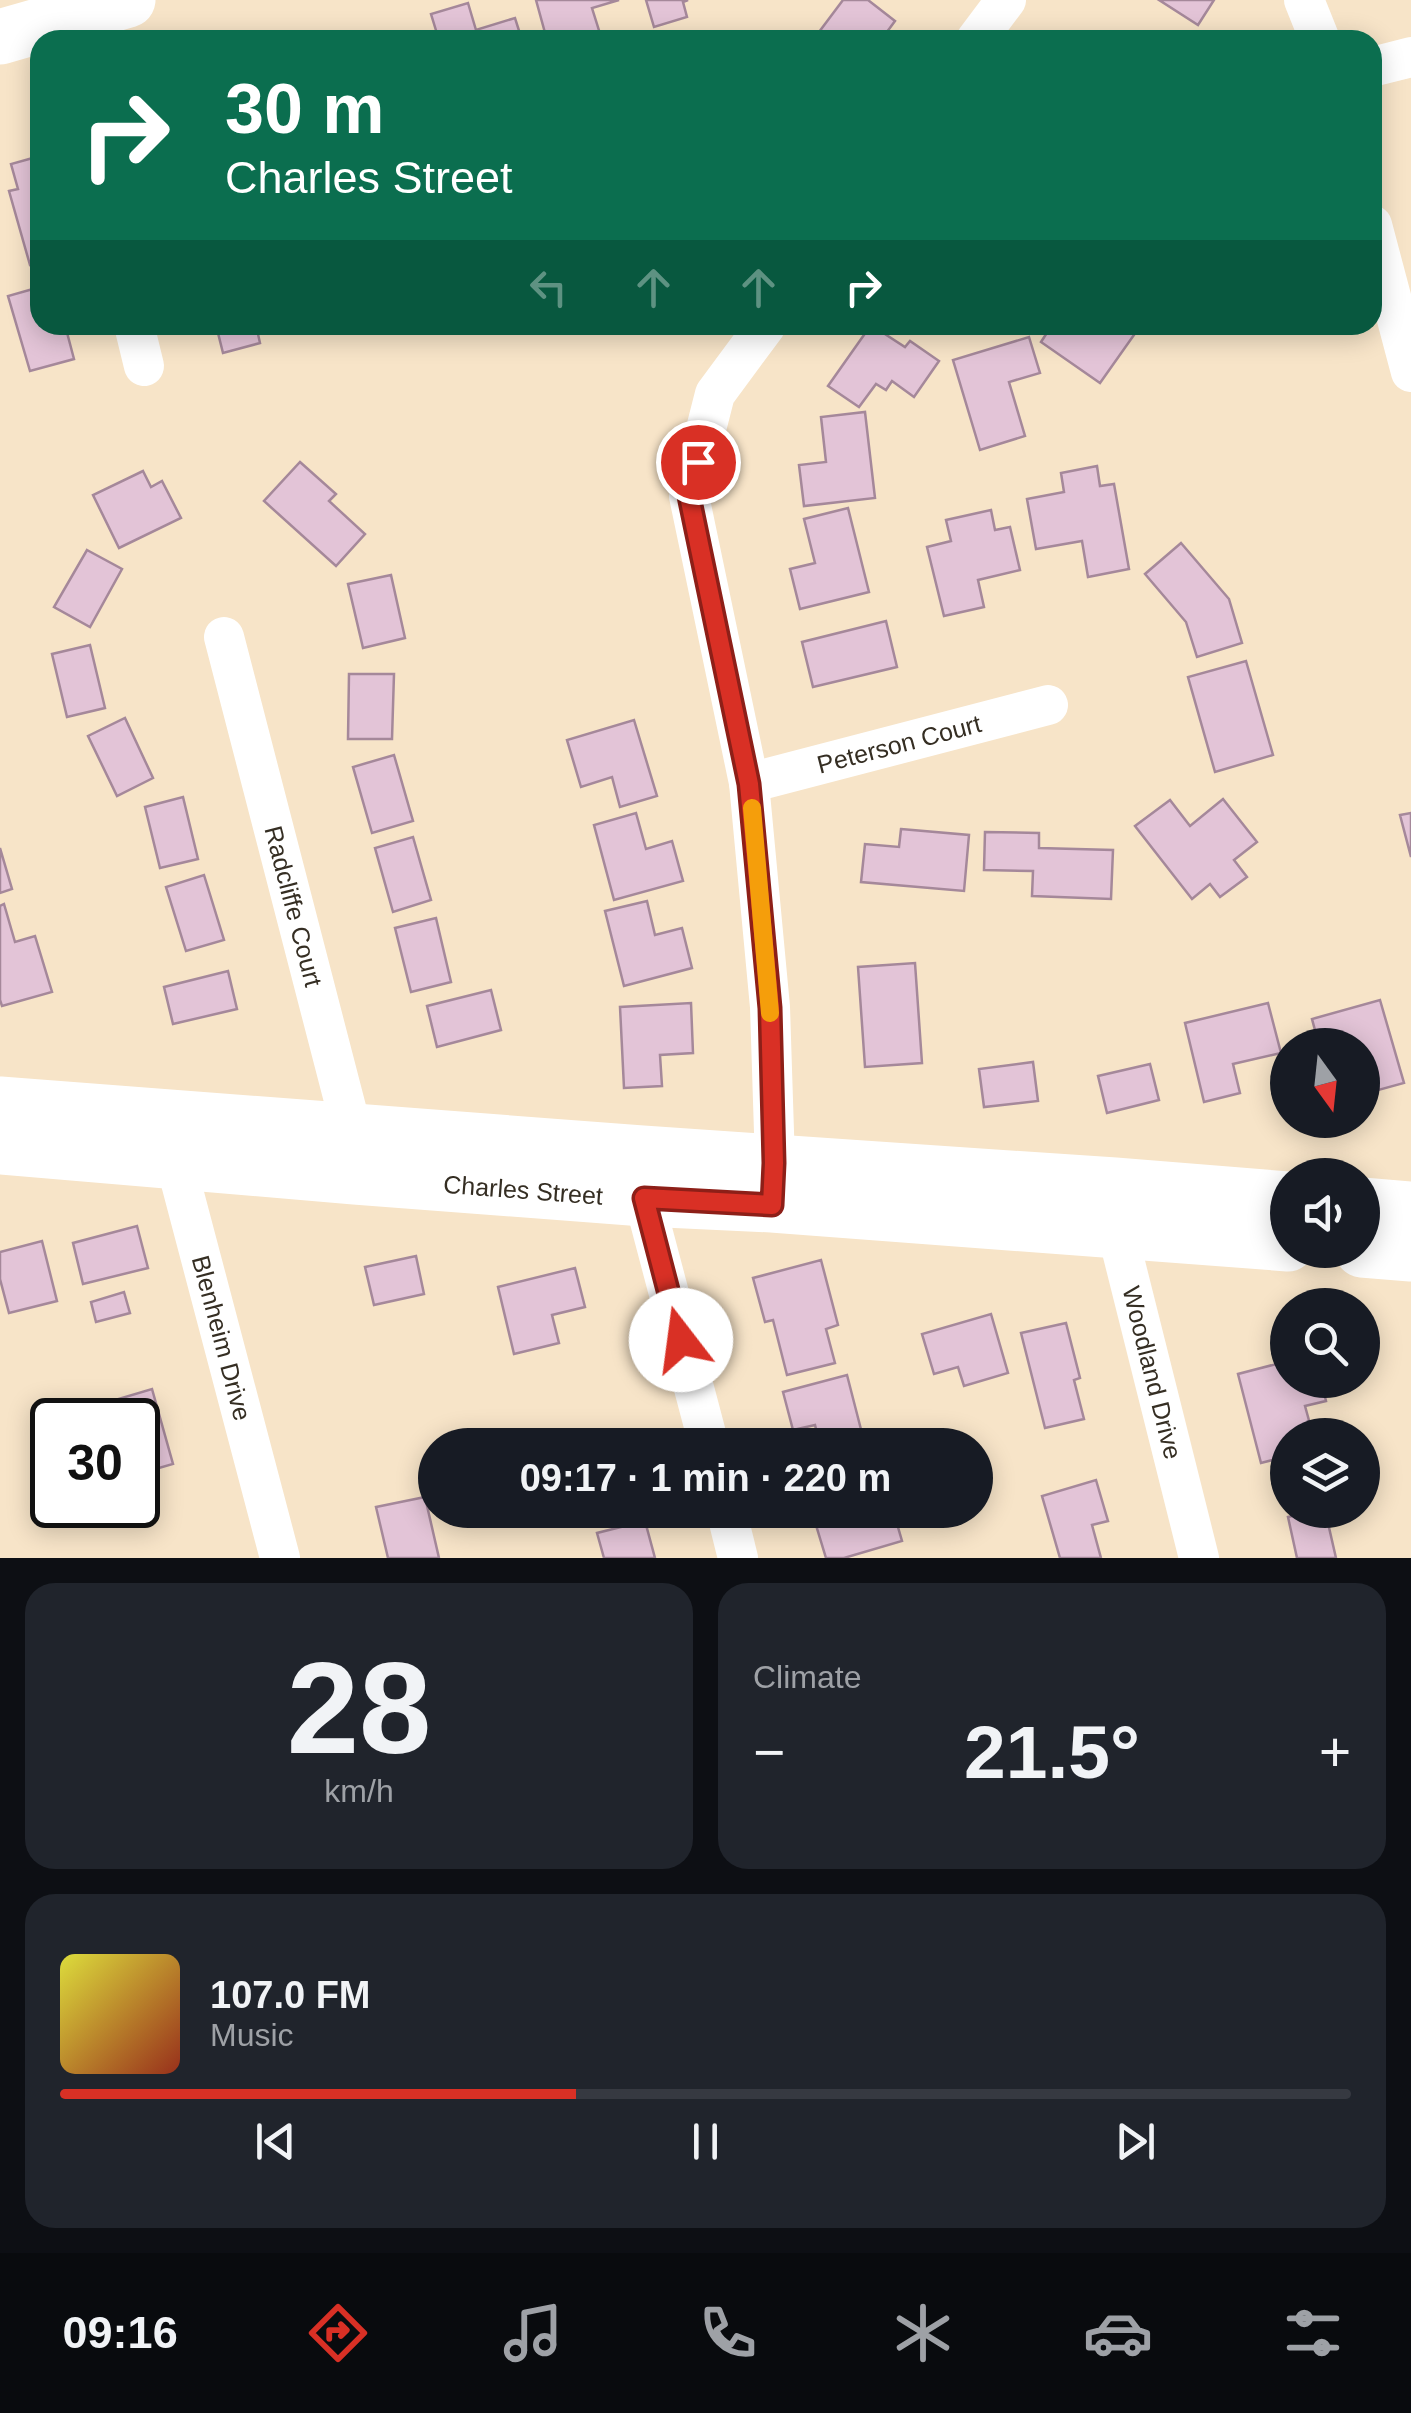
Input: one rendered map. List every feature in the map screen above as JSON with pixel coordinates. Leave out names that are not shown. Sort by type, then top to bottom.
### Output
[{"type":"main road","points":[[32,26],[128,0]]},
{"type":"main road","name":"Charles Street","points":[[0,1104],[175,1139],[643,1176],[1116,1208],[1270,1200]]},
{"type":"main road","name":"Charles Street","points":[[0,1147],[175,1139]]},
{"type":"main road","points":[[1380,1207],[1411,1210]]},
{"type":"main road","name":"Charles Street","points":[[1116,1208],[1270,1240]]},
{"type":"main road","points":[[1380,1251],[1411,1254]]},
{"type":"street","points":[[984,30],[1006,0]]},
{"type":"street","points":[[1304,0],[1316,30]]},
{"type":"street","points":[[1382,64],[1411,57]]},
{"type":"street","points":[[1382,262],[1411,372]]},
{"type":"street","points":[[136,335],[144,366]]},
{"type":"street","points":[[759,335],[715,394],[689,496],[749,784],[770,1008],[773,1184]]},
{"type":"street","name":"Radcliffe Court","points":[[224,638],[353,1154]]},
{"type":"street","name":"Peterson Court","points":[[749,784],[1048,706]]},
{"type":"street","name":"Blenheim Drive","points":[[175,1139],[280,1558]]},
{"type":"street","points":[[643,1176],[704,1428]]},
{"type":"street","name":"Woodland Drive","points":[[1116,1208],[1199,1558]]},
{"type":"street","points":[[730,1528],[738,1558]]},
{"type":"building","points":[[536,0],[619,0],[592,8],[599,30],[544,30]]},
{"type":"building","points":[[646,0],[688,0],[683,2],[687,17],[654,27]]},
{"type":"building","points":[[843,0],[868,0],[895,21],[888,30],[820,30]]},
{"type":"building","points":[[1159,0],[1214,0],[1198,25]]},
{"type":"building","points":[[468,3],[476,30],[436,30],[431,14]]},
{"type":"building","points":[[515,18],[519,30],[476,30]]},
{"type":"building","points":[[30,159],[30,265],[9,191],[18,189],[11,164]]},
{"type":"building","points":[[30,290],[30,335],[68,335],[74,359],[30,371],[8,296]]},
{"type":"building","points":[[218,335],[258,335],[260,343],[223,353]]},
{"type":"building","points":[[864,335],[886,335],[905,347],[910,341],[939,361],[914,397],[892,381],[886,390],[876,384],[859,407],[828,386]]},
{"type":"building","points":[[1046,335],[1134,335],[1100,383],[1041,342]]},
{"type":"building","points":[[1029,337],[1040,373],[1009,382],[1025,436],[980,450],[953,360]]},
{"type":"building","points":[[865,412],[875,498],[804,506],[799,465],[826,462],[821,417]]},
{"type":"building","points":[[300,462],[336,494],[329,501],[365,534],[336,566],[264,501]]},
{"type":"building","points":[[1097,466],[1100,486],[1114,484],[1129,569],[1088,577],[1082,541],[1036,549],[1027,499],[1064,492],[1061,473]]},
{"type":"building","points":[[143,471],[151,487],[162,481],[181,518],[119,548],[93,495]]},
{"type":"building","points":[[848,508],[869,592],[800,609],[790,569],[815,563],[804,519]]},
{"type":"building","points":[[991,510],[995,530],[1010,527],[1020,570],[978,580],[984,607],[944,616],[927,547],[951,541],[946,520]]},
{"type":"building","points":[[1181,543],[1229,599],[1242,643],[1197,657],[1186,622],[1145,574]]},
{"type":"building","points":[[87,550],[122,569],[90,627],[54,607]]},
{"type":"building","points":[[391,575],[405,638],[363,648],[348,584]]},
{"type":"building","points":[[886,621],[897,667],[813,687],[802,642]]},
{"type":"building","points":[[90,645],[105,708],[67,717],[52,654]]},
{"type":"building","points":[[1246,661],[1273,755],[1215,772],[1188,677]]},
{"type":"building","points":[[349,674],[394,674],[392,739],[348,739]]},
{"type":"building","points":[[125,718],[153,778],[117,796],[88,736]]},
{"type":"building","points":[[634,720],[657,796],[620,807],[612,777],[581,787],[567,740]]},
{"type":"building","points":[[394,755],[413,821],[372,833],[353,767]]},
{"type":"building","points":[[183,797],[198,859],[160,868],[145,807]]},
{"type":"building","points":[[1223,799],[1257,842],[1234,860],[1247,877],[1220,897],[1210,884],[1192,899],[1135,826],[1170,800],[1190,826]]},
{"type":"building","points":[[636,813],[646,849],[672,841],[683,881],[614,900],[594,825]]},
{"type":"building","points":[[1411,813],[1411,857],[1400,815]]},
{"type":"building","points":[[901,829],[969,835],[964,891],[861,882],[865,844],[899,847]]},
{"type":"building","points":[[985,832],[1039,833],[1039,848],[1113,850],[1111,899],[1032,896],[1033,871],[984,870]]},
{"type":"building","points":[[413,837],[431,900],[393,912],[375,848]]},
{"type":"building","points":[[0,848],[12,889],[0,893]]},
{"type":"building","points":[[204,875],[224,940],[186,951],[166,887]]},
{"type":"building","points":[[647,901],[655,935],[682,928],[692,968],[624,986],[605,911]]},
{"type":"building","points":[[4,904],[15,942],[35,936],[52,992],[2,1006],[0,906]]},
{"type":"building","points":[[436,918],[451,982],[411,992],[395,928]]},
{"type":"building","points":[[915,963],[922,1063],[865,1067],[858,967]]},
{"type":"building","points":[[228,971],[237,1009],[173,1024],[164,987]]},
{"type":"building","points":[[491,990],[501,1030],[437,1047],[427,1006]]},
{"type":"building","points":[[1380,1000],[1404,1083],[1380,1090],[1380,1028],[1314,1028],[1312,1019]]},
{"type":"building","points":[[691,1003],[693,1053],[660,1055],[662,1086],[624,1088],[620,1007]]},
{"type":"building","points":[[1268,1003],[1274,1028],[1270,1028],[1270,1056],[1233,1064],[1240,1093],[1204,1102],[1185,1023]]},
{"type":"building","points":[[1033,1062],[1038,1101],[984,1107],[979,1069]]},
{"type":"building","points":[[1150,1064],[1159,1100],[1107,1113],[1098,1076]]},
{"type":"building","points":[[137,1226],[148,1268],[83,1284],[73,1243]]},
{"type":"building","points":[[42,1241],[57,1301],[9,1313],[0,1279],[0,1252]]},
{"type":"building","points":[[416,1256],[424,1294],[374,1305],[365,1267]]},
{"type":"building","points":[[821,1260],[838,1325],[826,1329],[835,1363],[787,1375],[773,1320],[765,1322],[753,1278]]},
{"type":"building","points":[[575,1268],[585,1307],[552,1315],[559,1343],[514,1354],[498,1287]]},
{"type":"building","points":[[124,1292],[130,1313],[96,1322],[91,1302]]},
{"type":"building","points":[[991,1314],[1008,1373],[964,1386],[958,1367],[934,1374],[922,1334]]},
{"type":"building","points":[[1066,1323],[1080,1378],[1074,1380],[1084,1419],[1045,1428],[1021,1333]]},
{"type":"building","points":[[1270,1366],[1270,1398],[1325,1398],[1326,1401],[1305,1406],[1308,1418],[1270,1418],[1270,1461],[1261,1463],[1238,1374]]},
{"type":"building","points":[[847,1375],[861,1428],[792,1428],[783,1392]]},
{"type":"building","points":[[152,1389],[155,1398],[122,1398]]},
{"type":"building","points":[[160,1418],[173,1464],[160,1468]]},
{"type":"building","points":[[1096,1480],[1108,1521],[1092,1525],[1101,1558],[1060,1558],[1042,1496]]},
{"type":"building","points":[[418,1498],[418,1528],[432,1528],[439,1558],[388,1558],[376,1507]]},
{"type":"building","points":[[647,1528],[655,1558],[604,1558],[597,1533]]},
{"type":"building","points":[[817,1528],[898,1528],[902,1541],[844,1558],[826,1558]]},
{"type":"building","points":[[1290,1528],[1329,1528],[1336,1558],[1297,1558]]},
{"type":"slow traffic","points":[[752,808],[770,1013]]},
{"type":"route","points":[[681,1340],[644,1198],[772,1205],[774,1163],[770,1008],[749,784],[689,496],[698,462]]}]
